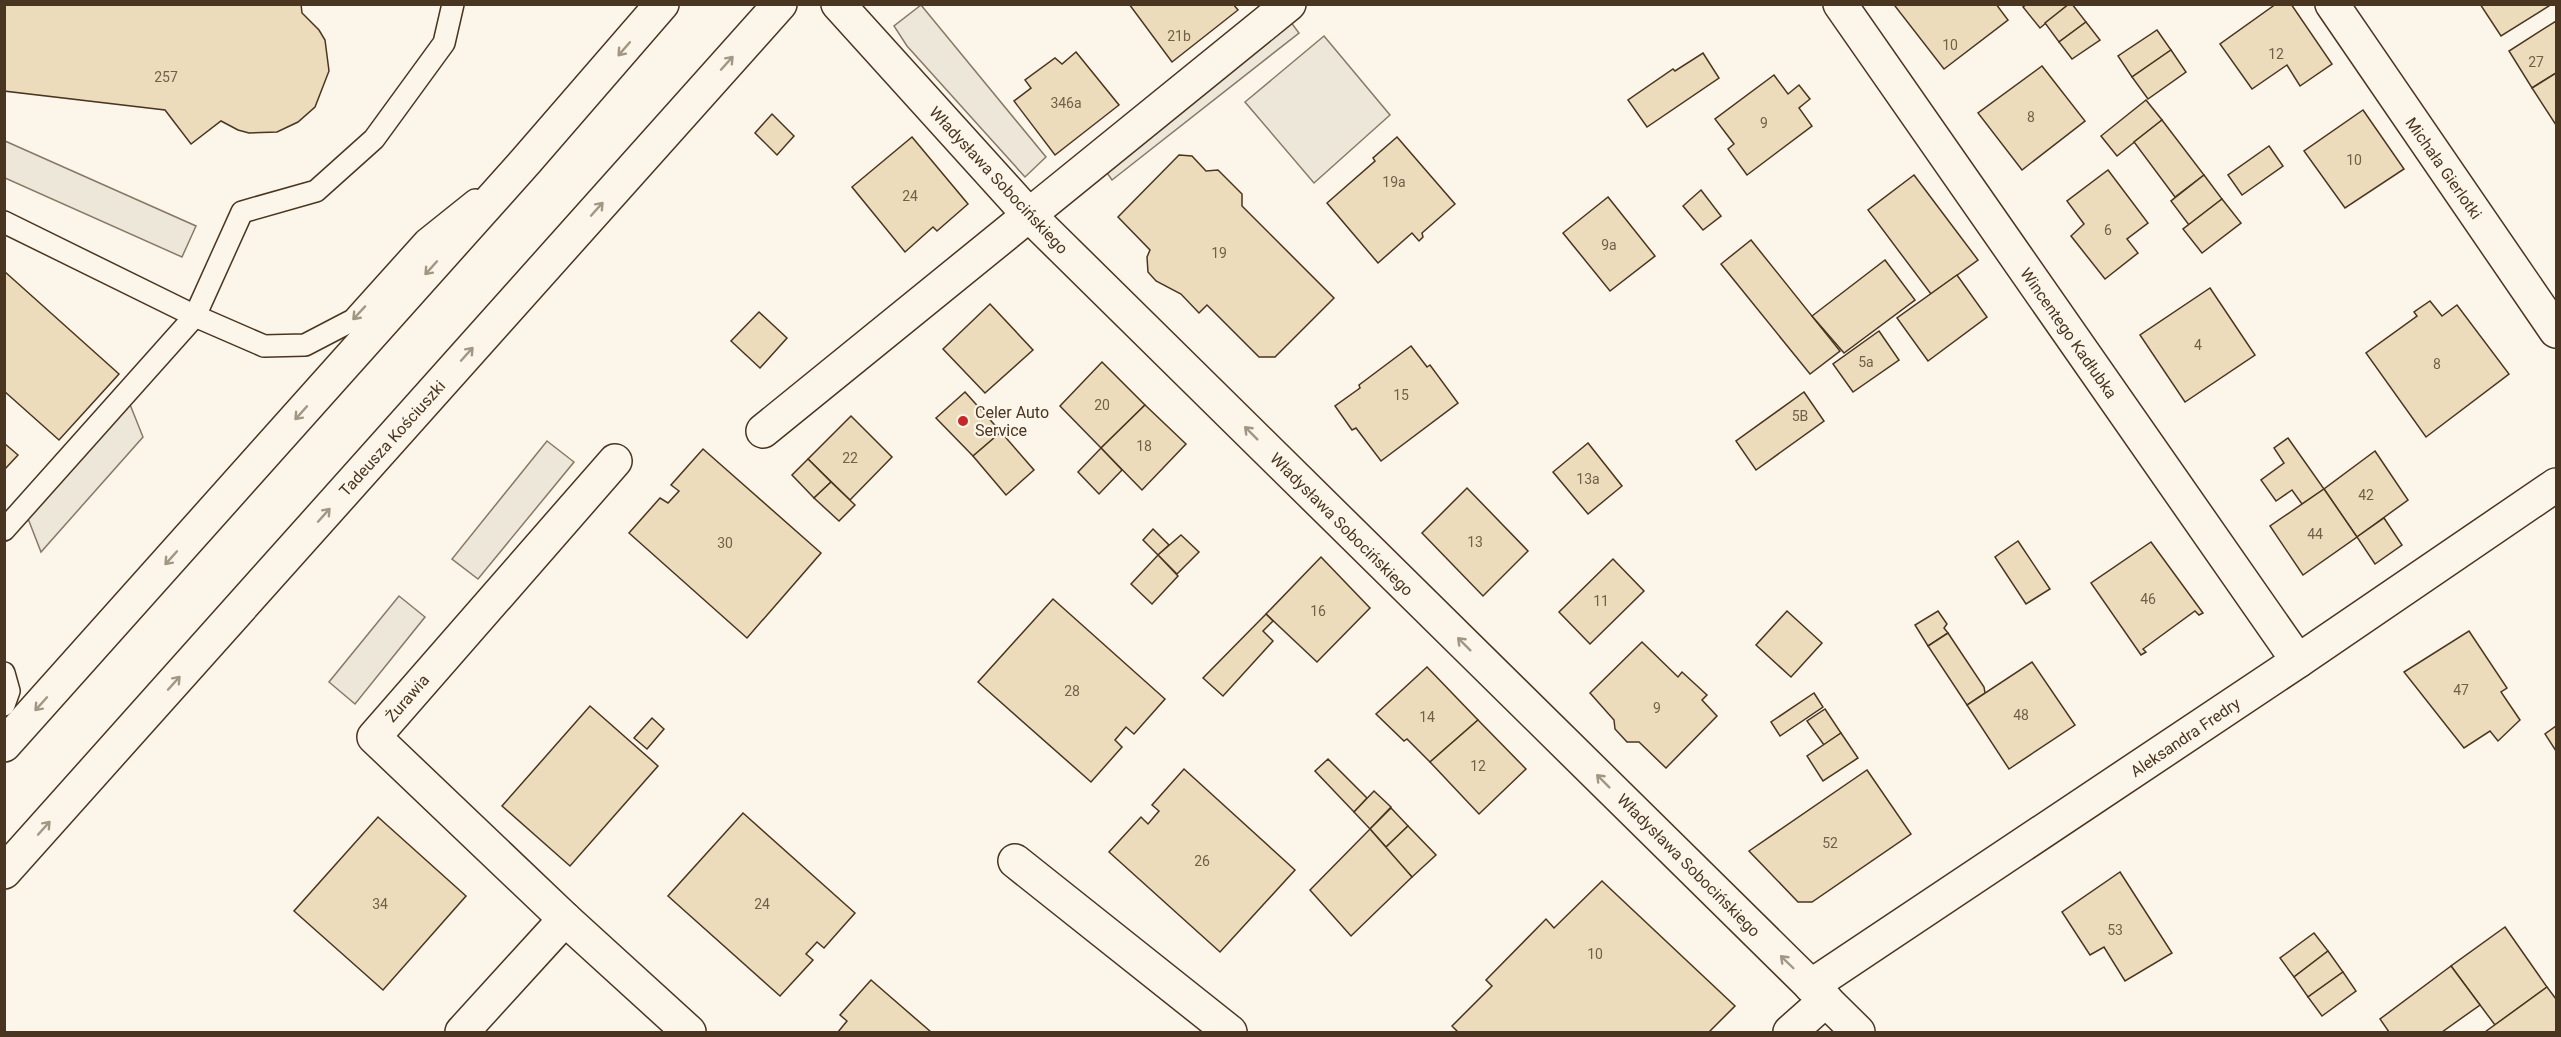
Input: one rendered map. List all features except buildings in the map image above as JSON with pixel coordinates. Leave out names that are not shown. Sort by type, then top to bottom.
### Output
[{"type":"street","points":[[4,745],[526,161],[662,4]]},
{"type":"street","name":"Tadeusza Kościuszki","points":[[4,872],[780,4]]},
{"type":"street","name":"Władysława Sobocińskiego","points":[[838,4],[1029,215],[1858,1032]]},
{"type":"street","points":[[763,431],[1289,4]]},
{"type":"street","name":"Wincentego Kadłubka","points":[[1840,4],[2298,662]]},
{"type":"street","name":"Michała Gierlotki","points":[[2332,4],[2556,331]]},
{"type":"street","name":"Żurawia","points":[[615,461],[374,737],[565,919],[689,1032]]},
{"type":"street","name":"Aleksandra Fredry","points":[[1790,1032],[1819,993],[2556,485]]},
{"type":"street","points":[[1015,861],[1230,1032]]},
{"type":"street","points":[[462,1032],[565,919]]},
{"type":"lane","points":[[4,530],[195,316],[242,212],[316,191],[374,139],[444,43],[453,4]]},
{"type":"lane","points":[[4,222],[195,316],[264,346],[304,345],[352,320],[425,240],[526,161]]},
{"type":"lane","points":[[4,674],[9,691],[4,705]]},
{"type":"shaded area","points":[[921,5],[1046,157],[1025,177],[907,46],[894,26]]},
{"type":"shaded area","points":[[1287,17],[1299,33],[1112,180],[1100,163]]},
{"type":"shaded area","points":[[1324,36],[1390,115],[1314,183],[1245,102]]},
{"type":"shaded area","points":[[5,141],[196,226],[182,257],[5,178]]},
{"type":"shaded area","points":[[129,402],[143,437],[41,552],[27,516]]},
{"type":"shaded area","points":[[547,441],[574,462],[478,579],[452,559]]},
{"type":"shaded area","points":[[399,596],[425,617],[355,704],[329,682]]},
{"type":"place","name":"Celer Auto Service","points":[[963,421]]}]
